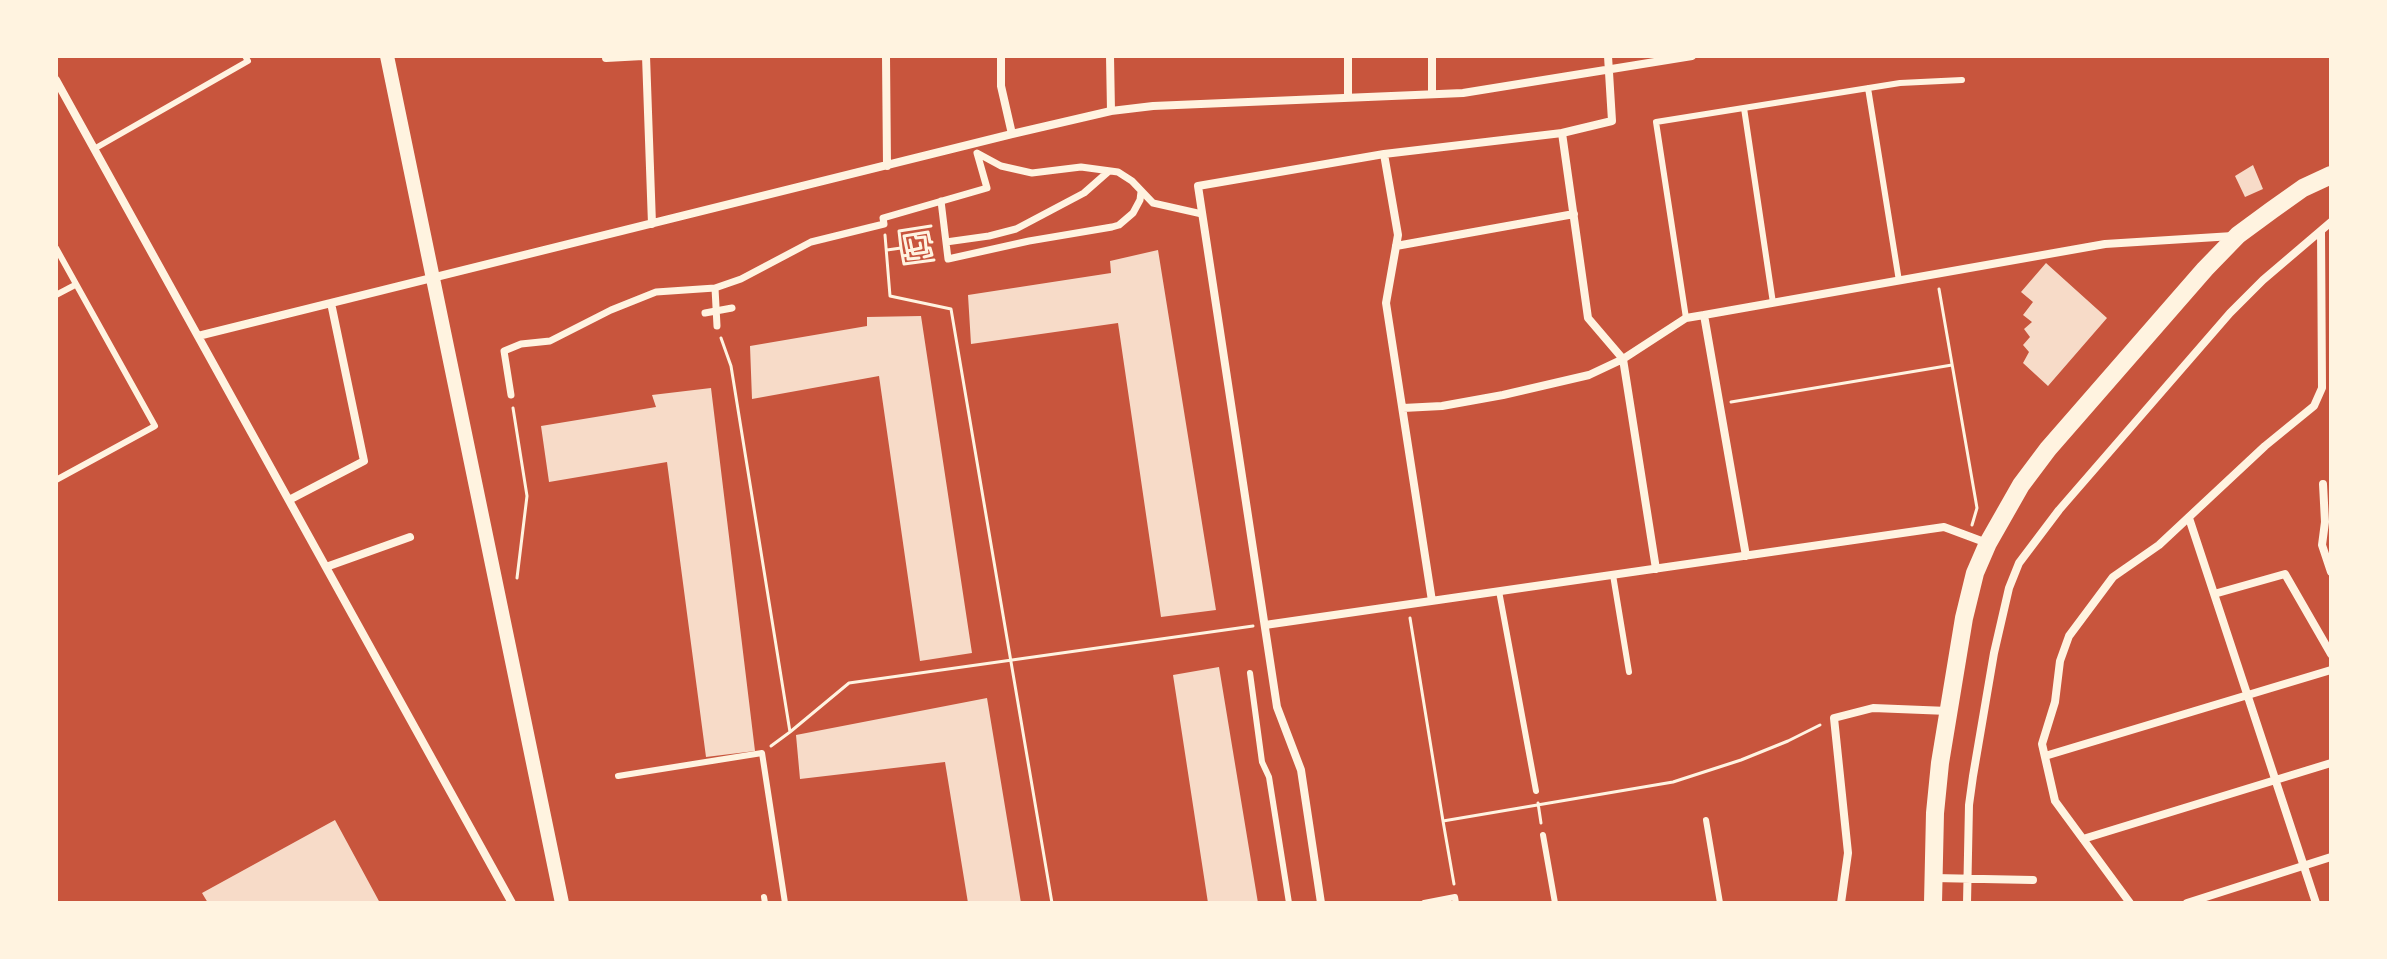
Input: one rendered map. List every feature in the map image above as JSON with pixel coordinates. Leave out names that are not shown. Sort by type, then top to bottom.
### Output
[{"type":"main road","points":[[1933,903],[1935,813],[1949,711],[1964,618],[1975,573],[1988,543],[2021,485],[2048,449],[2183,292],[2238,235],[2303,188],[2331,175]]},
{"type":"street","points":[[387,56],[562,903]]},
{"type":"street","points":[[606,56],[644,56],[652,224]]},
{"type":"street","points":[[886,56],[887,166]]},
{"type":"street","points":[[1001,56],[1001,86],[1012,134]]},
{"type":"street","points":[[1110,56],[1111,111]]},
{"type":"street","points":[[1348,56],[1348,97]]},
{"type":"street","points":[[1432,56],[1432,94]]},
{"type":"street","points":[[1321,903],[1301,770],[1277,707],[1198,186],[1384,154],[1562,133],[1612,121],[1608,56]]},
{"type":"street","points":[[198,336],[1111,111],[1153,106],[1463,93],[1692,56]]},
{"type":"street","points":[[56,80],[512,903]]},
{"type":"street","points":[[1562,133],[1588,318],[1623,359],[1656,569]]},
{"type":"street","points":[[511,395],[504,351],[521,344],[550,341],[611,310],[656,292],[715,288],[741,279],[811,242],[884,224],[883,218],[987,188],[977,153],[1001,166],[1032,173],[1081,167],[1109,171],[1125,176],[1153,203],[1202,214]]},
{"type":"street","points":[[1384,154],[1398,235],[1386,303],[1432,601]]},
{"type":"street","points":[[946,242],[1016,229],[1084,193],[1109,171]]},
{"type":"street","points":[[941,201],[948,259],[1119,225],[1133,213],[1141,191]]},
{"type":"street","points":[[1396,246],[1574,214]]},
{"type":"street","points":[[1967,903],[1973,776],[1994,653],[2009,588],[2019,563],[2059,510],[2230,313],[2263,280],[2331,222]]},
{"type":"street","points":[[2130,903],[2055,801],[2042,744],[2055,702],[2060,661],[2069,636],[2113,577],[2159,545],[2265,446],[2314,406],[2326,388],[2321,231]]},
{"type":"street","points":[[1403,408],[1442,406],[1589,375],[1623,359],[1686,318],[2105,244],[2238,235]]},
{"type":"street","points":[[715,288],[717,326]]},
{"type":"street","points":[[289,500],[364,461],[331,303]]},
{"type":"street","points":[[705,313],[732,308]]},
{"type":"street","points":[[1704,315],[1746,556]]},
{"type":"street","points":[[2323,484],[2325,522],[2322,545],[2331,572]]},
{"type":"street","points":[[2189,518],[2316,903]]},
{"type":"street","points":[[1265,625],[1944,527],[1988,543]]},
{"type":"street","points":[[326,567],[410,537]]},
{"type":"street","points":[[2214,594],[2285,574],[2331,654]]},
{"type":"street","points":[[2045,756],[2331,670]]},
{"type":"street","points":[[1841,903],[1848,853],[1834,718],[1873,708],[1949,711]]},
{"type":"street","points":[[2083,839],[2331,763]]},
{"type":"street","points":[[2187,903],[2331,857]]},
{"type":"street","points":[[1933,878],[2033,880]]},
{"type":"lane","points":[[94,149],[248,61],[245,56]]},
{"type":"lane","points":[[1686,318],[1656,122],[1900,83],[1962,80]]},
{"type":"lane","points":[[1868,88],[1899,281]]},
{"type":"lane","points":[[1744,108],[1773,303]]},
{"type":"lane","points":[[56,248],[155,426],[56,480]]},
{"type":"lane","points":[[56,295],[75,285]]},
{"type":"lane","points":[[1613,575],[1629,672]]},
{"type":"lane","points":[[1499,591],[1536,791]]},
{"type":"lane","points":[[1250,673],[1262,762],[1269,777],[1289,903]]},
{"type":"lane","points":[[618,776],[762,753],[785,903]]},
{"type":"lane","points":[[1706,820],[1720,903]]},
{"type":"lane","points":[[1543,835],[1555,903]]},
{"type":"lane","points":[[1424,903],[1456,900]]},
{"type":"path","points":[[884,224],[890,296],[951,309],[1052,903]]},
{"type":"path","points":[[933,225],[932,242],[928,248],[927,252],[907,253],[901,248],[899,231],[933,225]]},
{"type":"path","points":[[910,240],[907,253],[904,264],[937,259],[928,232],[904,236],[907,253],[908,259],[932,255],[925,237],[916,238],[915,235]]},
{"type":"path","points":[[907,253],[921,248],[920,243]]},
{"type":"path","points":[[887,250],[901,248]]},
{"type":"path","points":[[1937,274],[1977,508],[1969,536]]},
{"type":"path","points":[[717,326],[731,366],[790,732]]},
{"type":"path","points":[[1720,404],[1952,365]]},
{"type":"path","points":[[511,395],[527,496],[517,578]]},
{"type":"path","points":[[1408,604],[1456,900]]},
{"type":"path","points":[[762,753],[849,683],[1265,625]]},
{"type":"path","points":[[1443,821],[1673,782],[1788,741],[1834,718]]},
{"type":"path","points":[[1536,791],[1543,835]]},
{"type":"building","points":[[2253,165],[2263,189],[2245,197],[2235,176]]},
{"type":"building","points":[[1158,250],[1216,610],[1161,617],[1118,323],[971,344],[968,295],[1111,273],[1110,261]]},
{"type":"building","points":[[2046,263],[2107,318],[2048,386],[2023,363],[2029,352],[2023,345],[2030,337],[2024,329],[2032,322],[2023,315],[2033,302],[2021,292]]},
{"type":"building","points":[[921,316],[972,653],[920,661],[879,376],[752,399],[750,346],[867,326],[867,317]]},
{"type":"building","points":[[711,388],[755,751],[706,757],[667,462],[549,482],[541,426],[656,407],[652,395]]},
{"type":"building","points":[[1219,667],[1258,903],[1208,903],[1173,675]]},
{"type":"building","points":[[987,698],[1021,903],[968,903],[945,762],[800,779],[796,735]]},
{"type":"building","points":[[335,820],[380,903],[208,903],[202,893]]}]
